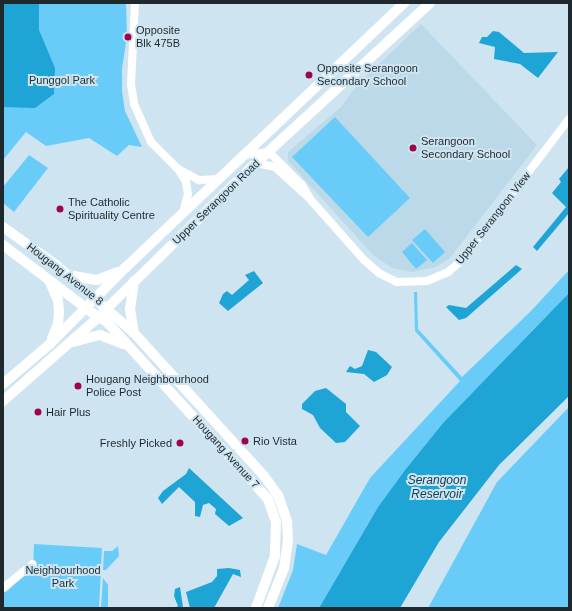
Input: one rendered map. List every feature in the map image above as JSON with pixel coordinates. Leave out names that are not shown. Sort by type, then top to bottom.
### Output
[{"type":"main road","name":"Upper Serangoon Road","points":[[3,384],[50,344],[125,268],[222,178],[244,155],[404,3]]},
{"type":"main road","name":"Upper Serangoon Road","points":[[3,401],[98,317],[256,163],[430,3]]},
{"type":"main road","name":"Hougang Avenue 8","points":[[3,227],[68,275],[94,300],[107,307]]},
{"type":"main road","name":"Hougang Avenue 8","points":[[3,245],[86,308]]},
{"type":"main road","points":[[68,275],[97,280],[125,268]]},
{"type":"main road","points":[[49,279],[58,300],[59,311],[58,324],[50,344]]},
{"type":"main road","points":[[134,281],[130,309],[134,334]]},
{"type":"main road","name":"Hougang Avenue 7","points":[[107,307],[134,334],[264,476],[278,495],[287,521],[288,540],[284,568],[268,608]]},
{"type":"main road","name":"Hougang Avenue 7","points":[[86,308],[106,321],[132,347],[254,484],[273,510],[276,522],[275,556],[256,608]]},
{"type":"main road","points":[[68,344],[100,335],[132,347]]},
{"type":"street","points":[[135,3],[131,84],[134,104],[151,142],[178,169],[199,180],[212,181],[222,178]]},
{"type":"street","name":"Upper Serangoon View","points":[[256,163],[275,167],[310,198],[364,260],[379,273],[397,282],[427,281],[448,272],[460,262],[569,118]]},
{"type":"street","points":[[244,155],[269,152]]},
{"type":"street","name":"Upper Serangoon View","points":[[269,152],[302,185],[310,198]]},
{"type":"street","points":[[178,169],[188,190],[183,214]]},
{"type":"street","points":[[3,588],[33,564]]},
{"type":"shaded area","name":"Serangoon Secondary School","points":[[421,24],[537,145],[450,258],[436,267],[412,272],[392,268],[372,254],[288,161],[288,152],[341,107],[357,85]]},
{"type":"green space","name":"Punggol Park","points":[[3,3],[126,3],[127,36],[122,69],[122,91],[125,111],[142,147],[129,145],[117,156],[89,138],[46,146],[26,132],[3,160]]},
{"type":"green space","points":[[335,117],[410,198],[368,237],[292,157]]},
{"type":"green space","points":[[29,155],[48,168],[14,212],[3,203],[3,187]]},
{"type":"green space","points":[[425,229],[445,252],[433,263],[412,240]]},
{"type":"green space","points":[[412,243],[427,260],[416,269],[402,252]]},
{"type":"green space","points":[[569,270],[569,293],[443,423],[405,470],[378,507],[319,608],[278,608],[293,570],[297,544],[326,555],[370,478],[460,381],[415,331],[414,292],[417,292],[418,329],[462,377],[531,311]]},
{"type":"green space","points":[[569,407],[569,608],[428,608],[497,482]]},
{"type":"green space","name":"Neighbourhood Park","points":[[34,544],[102,548],[99,608],[3,608],[3,591],[6,592],[33,568]]},
{"type":"green space","points":[[118,546],[119,556],[106,570],[103,570],[104,551],[112,551]]},
{"type":"green space","points":[[103,578],[108,585],[108,608],[101,608]]},
{"type":"water","points":[[3,3],[39,3],[39,30],[55,68],[54,94],[35,108],[3,107]]},
{"type":"water","points":[[493,31],[499,32],[524,53],[558,52],[538,78],[520,64],[494,59],[495,47],[479,43],[482,37],[487,37]]},
{"type":"water","points":[[569,167],[569,213],[537,251],[533,247],[566,207],[552,193],[561,182],[559,179]]},
{"type":"water","points":[[516,265],[522,269],[466,318],[459,320],[446,307],[449,305],[466,308]]},
{"type":"water","points":[[254,271],[263,283],[228,311],[219,303],[223,294],[227,291],[232,295],[249,280],[245,275]]},
{"type":"water","name":"Serangoon Reservoir","points":[[569,293],[569,396],[499,465],[439,542],[400,608],[319,608],[378,507],[405,470],[443,423]]},
{"type":"water","points":[[368,350],[376,352],[392,367],[387,375],[374,382],[364,374],[346,372],[350,366],[355,369],[362,366]]},
{"type":"water","points":[[326,388],[346,404],[346,412],[360,426],[345,442],[336,443],[320,428],[313,415],[302,409],[302,404],[315,391]]},
{"type":"water","points":[[189,468],[243,518],[229,526],[215,514],[216,509],[209,503],[203,505],[200,517],[195,516],[195,502],[179,487],[162,504],[158,498],[163,491],[186,474]]},
{"type":"water","points":[[229,568],[240,570],[241,577],[233,574],[214,608],[190,608],[186,592],[212,582],[217,576],[217,569]]},
{"type":"water","points":[[180,587],[183,607],[175,608],[178,606],[174,596],[175,589]]},
{"type":"place","name":"Opposite Blk 475B","points":[[128,37]]},
{"type":"place","name":"Opposite Serangoon Secondary School","points":[[309,75]]},
{"type":"place","name":"Serangoon Secondary School","points":[[413,148]]},
{"type":"place","name":"The Catholic Spirituality Centre","points":[[60,209]]},
{"type":"place","name":"Hougang Neighbourhood Police Post","points":[[78,386]]},
{"type":"place","name":"Hair Plus","points":[[38,412]]},
{"type":"place","name":"Rio Vista","points":[[245,441]]},
{"type":"place","name":"Freshly Picked","points":[[180,443]]}]
